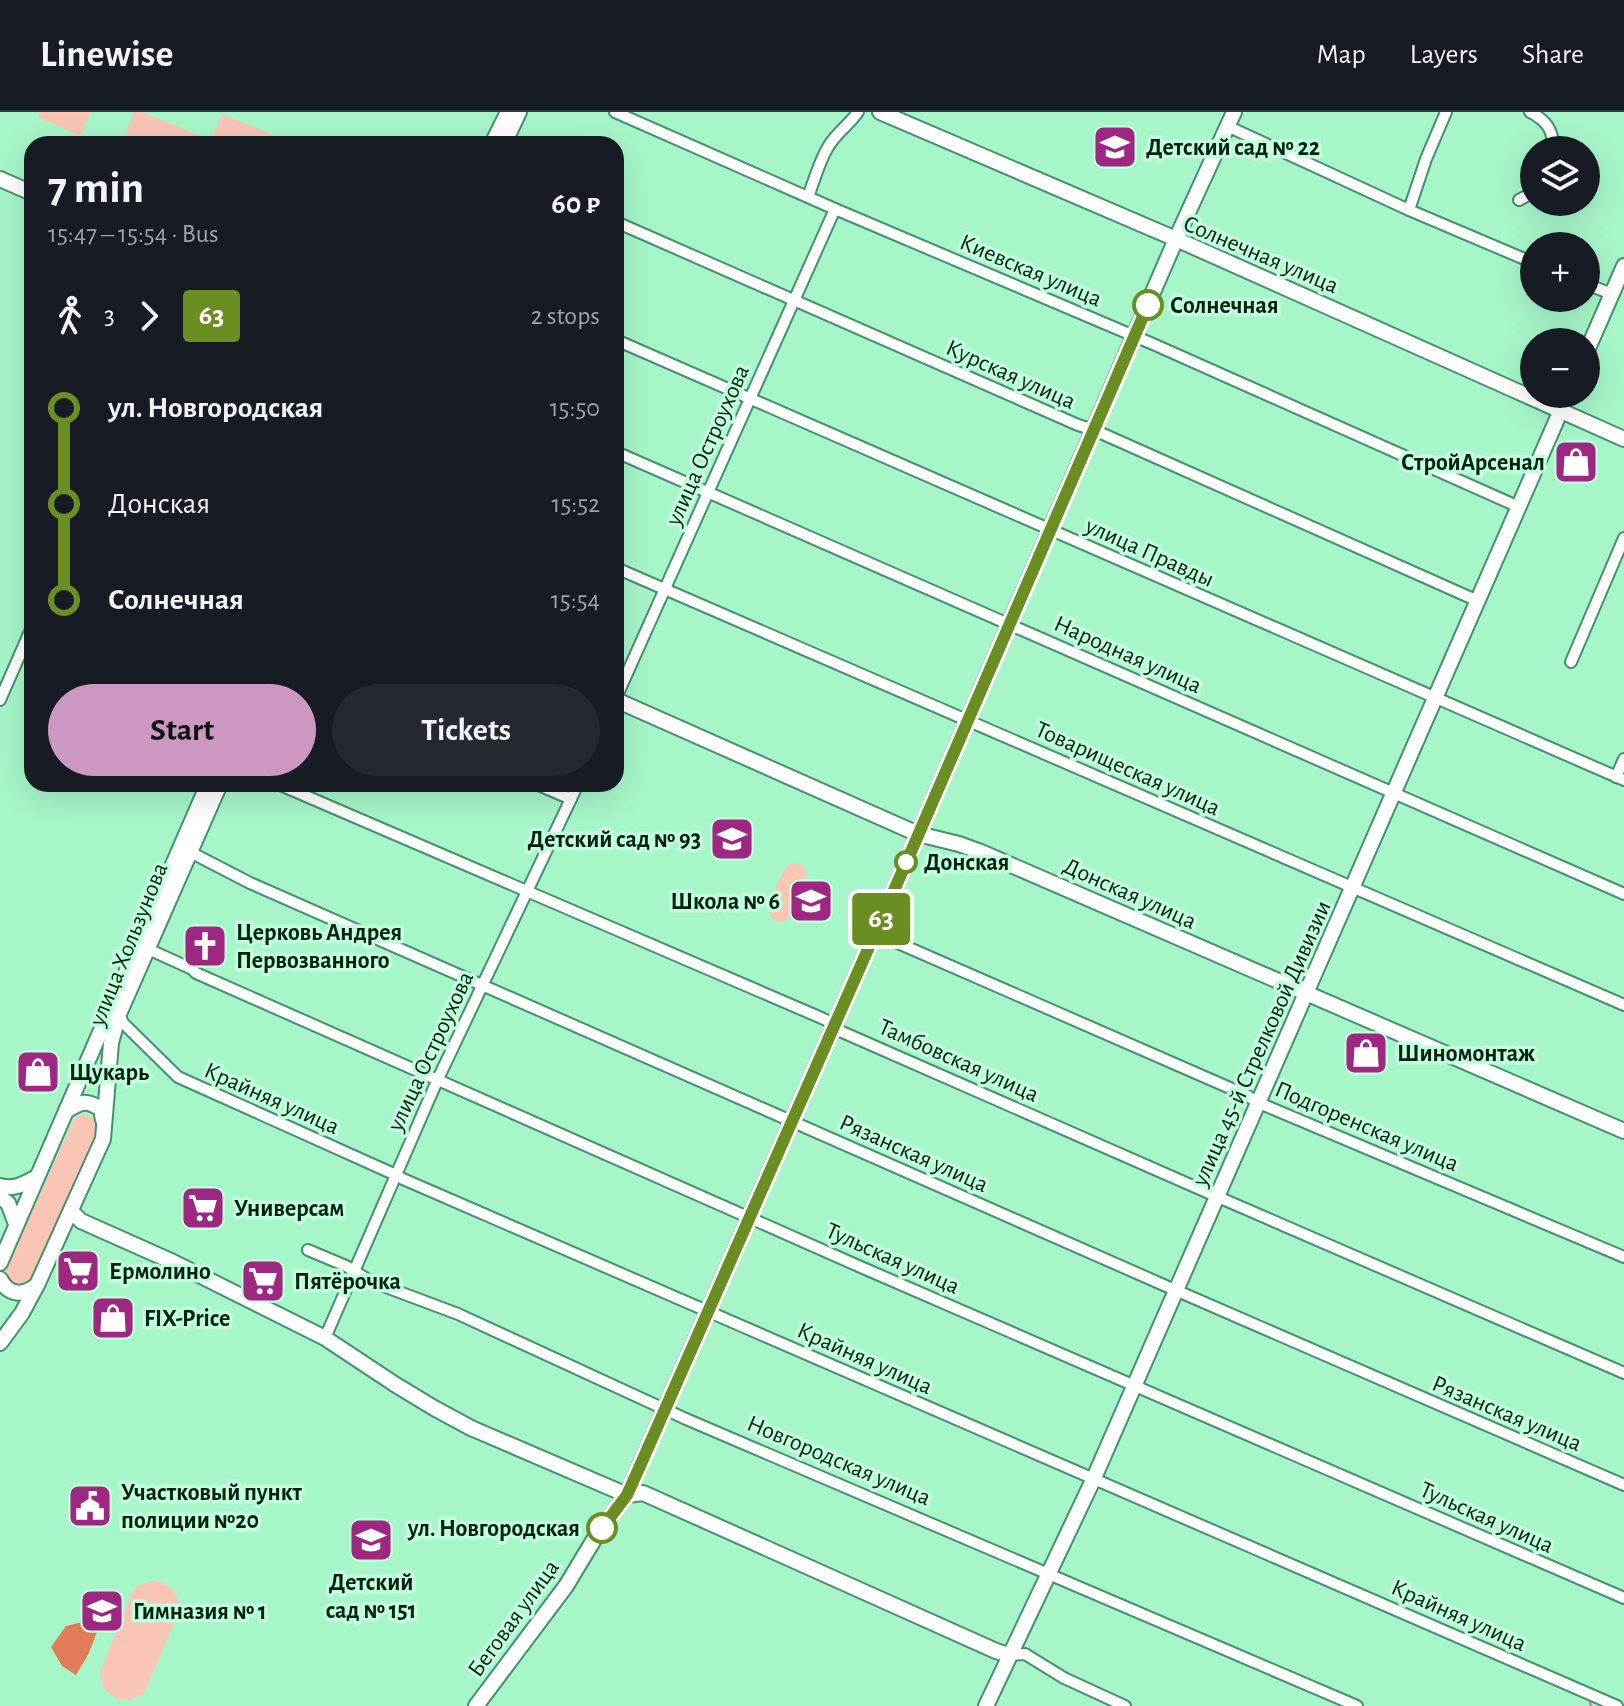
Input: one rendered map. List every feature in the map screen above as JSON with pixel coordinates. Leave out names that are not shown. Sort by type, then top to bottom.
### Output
[{"type":"street","points":[[499,136],[506,112]]},
{"type":"street","points":[[502,136],[519,112]]},
{"type":"street","name":"Киевская улица","points":[[615,112],[1134,336],[1519,507]]},
{"type":"street","points":[[808,197],[827,148],[858,112]]},
{"type":"street","name":"Солнечная улица","points":[[880,112],[1176,239],[1624,439]]},
{"type":"street","points":[[1409,210],[1446,112]]},
{"type":"street","points":[[1530,112],[1547,124],[1553,136]]},
{"type":"street","points":[[1231,119],[1409,210],[1520,257]]},
{"type":"street","name":"Беговая улица","points":[[476,1706],[566,1586],[598,1533],[627,1495],[1231,119]]},
{"type":"street","points":[[0,179],[24,190]]},
{"type":"street","name":"улица Остроухова","points":[[624,681],[835,209]]},
{"type":"street","name":"Курская улица","points":[[624,226],[1478,601]]},
{"type":"street","points":[[1597,328],[1624,266]]},
{"type":"street","points":[[1600,289],[1612,294]]},
{"type":"street","name":"улица Правды","points":[[624,343],[1620,779]]},
{"type":"street","name":"улица 45-й Стрелковой Дивизии","points":[[986,1706],[1050,1574],[1177,1291],[1561,409]]},
{"type":"street","name":"Народная улица","points":[[624,456],[1624,894]]},
{"type":"street","points":[[1571,662],[1620,560],[1624,538]]},
{"type":"street","name":"Товарищеская улица","points":[[624,571],[1624,1005]]},
{"type":"street","points":[[0,700],[24,653]]},
{"type":"street","name":"Донская улица","points":[[624,703],[918,834],[981,852],[1624,1131]]},
{"type":"street","points":[[1620,779],[1624,759]]},
{"type":"street","name":"улица Хользунова","points":[[0,1263],[204,792]]},
{"type":"street","name":"улица Хользунова","points":[[0,1343],[22,1313],[37,1285],[103,1139],[111,1043],[119,1014],[216,792]]},
{"type":"street","name":"Тамбовская улица","points":[[296,792],[822,1018],[833,1028],[1624,1373]]},
{"type":"street","points":[[555,792],[571,799]]},
{"type":"street","name":"улица Остроухова","points":[[325,1338],[437,1081],[574,792]]},
{"type":"street","name":"Рязанская улица","points":[[190,852],[250,883],[481,985],[1624,1485]]},
{"type":"street","name":"Подгоренская улица","points":[[875,933],[1259,1103],[1624,1257]]},
{"type":"street","name":"Тульская улица","points":[[148,949],[437,1081],[1624,1598]]},
{"type":"street","name":"Крайняя улица","points":[[119,1014],[123,1023],[178,1077],[403,1179],[1617,1706]]},
{"type":"street","points":[[66,1111],[81,1103],[91,1103],[101,1109],[104,1124]]},
{"type":"street","points":[[0,1186],[21,1186],[37,1177]]},
{"type":"street","points":[[0,1197],[8,1203],[16,1224]]},
{"type":"street","points":[[71,1211],[81,1221],[163,1257],[325,1338],[396,1385],[471,1428],[627,1495],[643,1493],[996,1651],[1035,1658],[1064,1678],[1125,1706]]},
{"type":"street","points":[[62,1230],[77,1230],[170,1270],[216,1284]]},
{"type":"street","name":"Новгородская улица","points":[[308,1250],[370,1281],[458,1314],[665,1409],[1357,1706]]},
{"type":"street","points":[[0,1279],[6,1288],[16,1293],[29,1291],[37,1285]]},
{"type":"shaded area","points":[[40,112],[91,112],[80,136],[38,117]]},
{"type":"shaded area","points":[[134,112],[142,112],[201,136],[124,136]]},
{"type":"shaded area","points":[[222,114],[273,136],[213,136]]},
{"type":"shaded area","points":[[791,863],[800,863],[806,870],[800,898],[784,922],[775,921],[769,915],[771,901],[779,880]]},
{"type":"shaded area","points":[[83,1114],[93,1118],[97,1131],[30,1279],[13,1284],[7,1278],[7,1268],[73,1121]]},
{"type":"shaded area","points":[[151,1581],[172,1590],[178,1598],[180,1610],[144,1693],[131,1700],[117,1699],[103,1687],[100,1672],[133,1590]]},
{"type":"shaded area","points":[[94,1604],[107,1606],[88,1655],[76,1675],[62,1666],[51,1647],[66,1626],[83,1622]]},
{"type":"bus line","name":"63","points":[[602,1528],[627,1495],[640,1466],[1148,305]]},
{"type":"place","name":"Детский сад № 22","points":[[1115,147]]},
{"type":"place","name":"Солнечная","points":[[1148,305]]},
{"type":"place","name":"СтройАрсенал","points":[[1576,462]]},
{"type":"place","name":"Детский сад № 93","points":[[732,839]]},
{"type":"place","name":"Донская","points":[[906,862]]},
{"type":"place","name":"Школа № 6","points":[[811,901]]},
{"type":"place","name":"Церковь Андрея Первозванного","points":[[205,946]]},
{"type":"place","name":"Шиномонтаж","points":[[1366,1053]]},
{"type":"place","name":"Щукарь","points":[[38,1072]]},
{"type":"place","name":"Универсам","points":[[203,1208]]},
{"type":"place","name":"Ермолино","points":[[78,1271]]},
{"type":"place","name":"Пятёрочка","points":[[263,1281]]},
{"type":"place","name":"FIX-Price","points":[[113,1318]]},
{"type":"place","name":"Участковый пункт полиции №20","points":[[90,1506]]},
{"type":"place","name":"ул. Новгородская","points":[[602,1528]]},
{"type":"place","name":"Детский сад № 151","points":[[371,1540]]},
{"type":"place","name":"Гимназия № 1","points":[[102,1611]]}]
